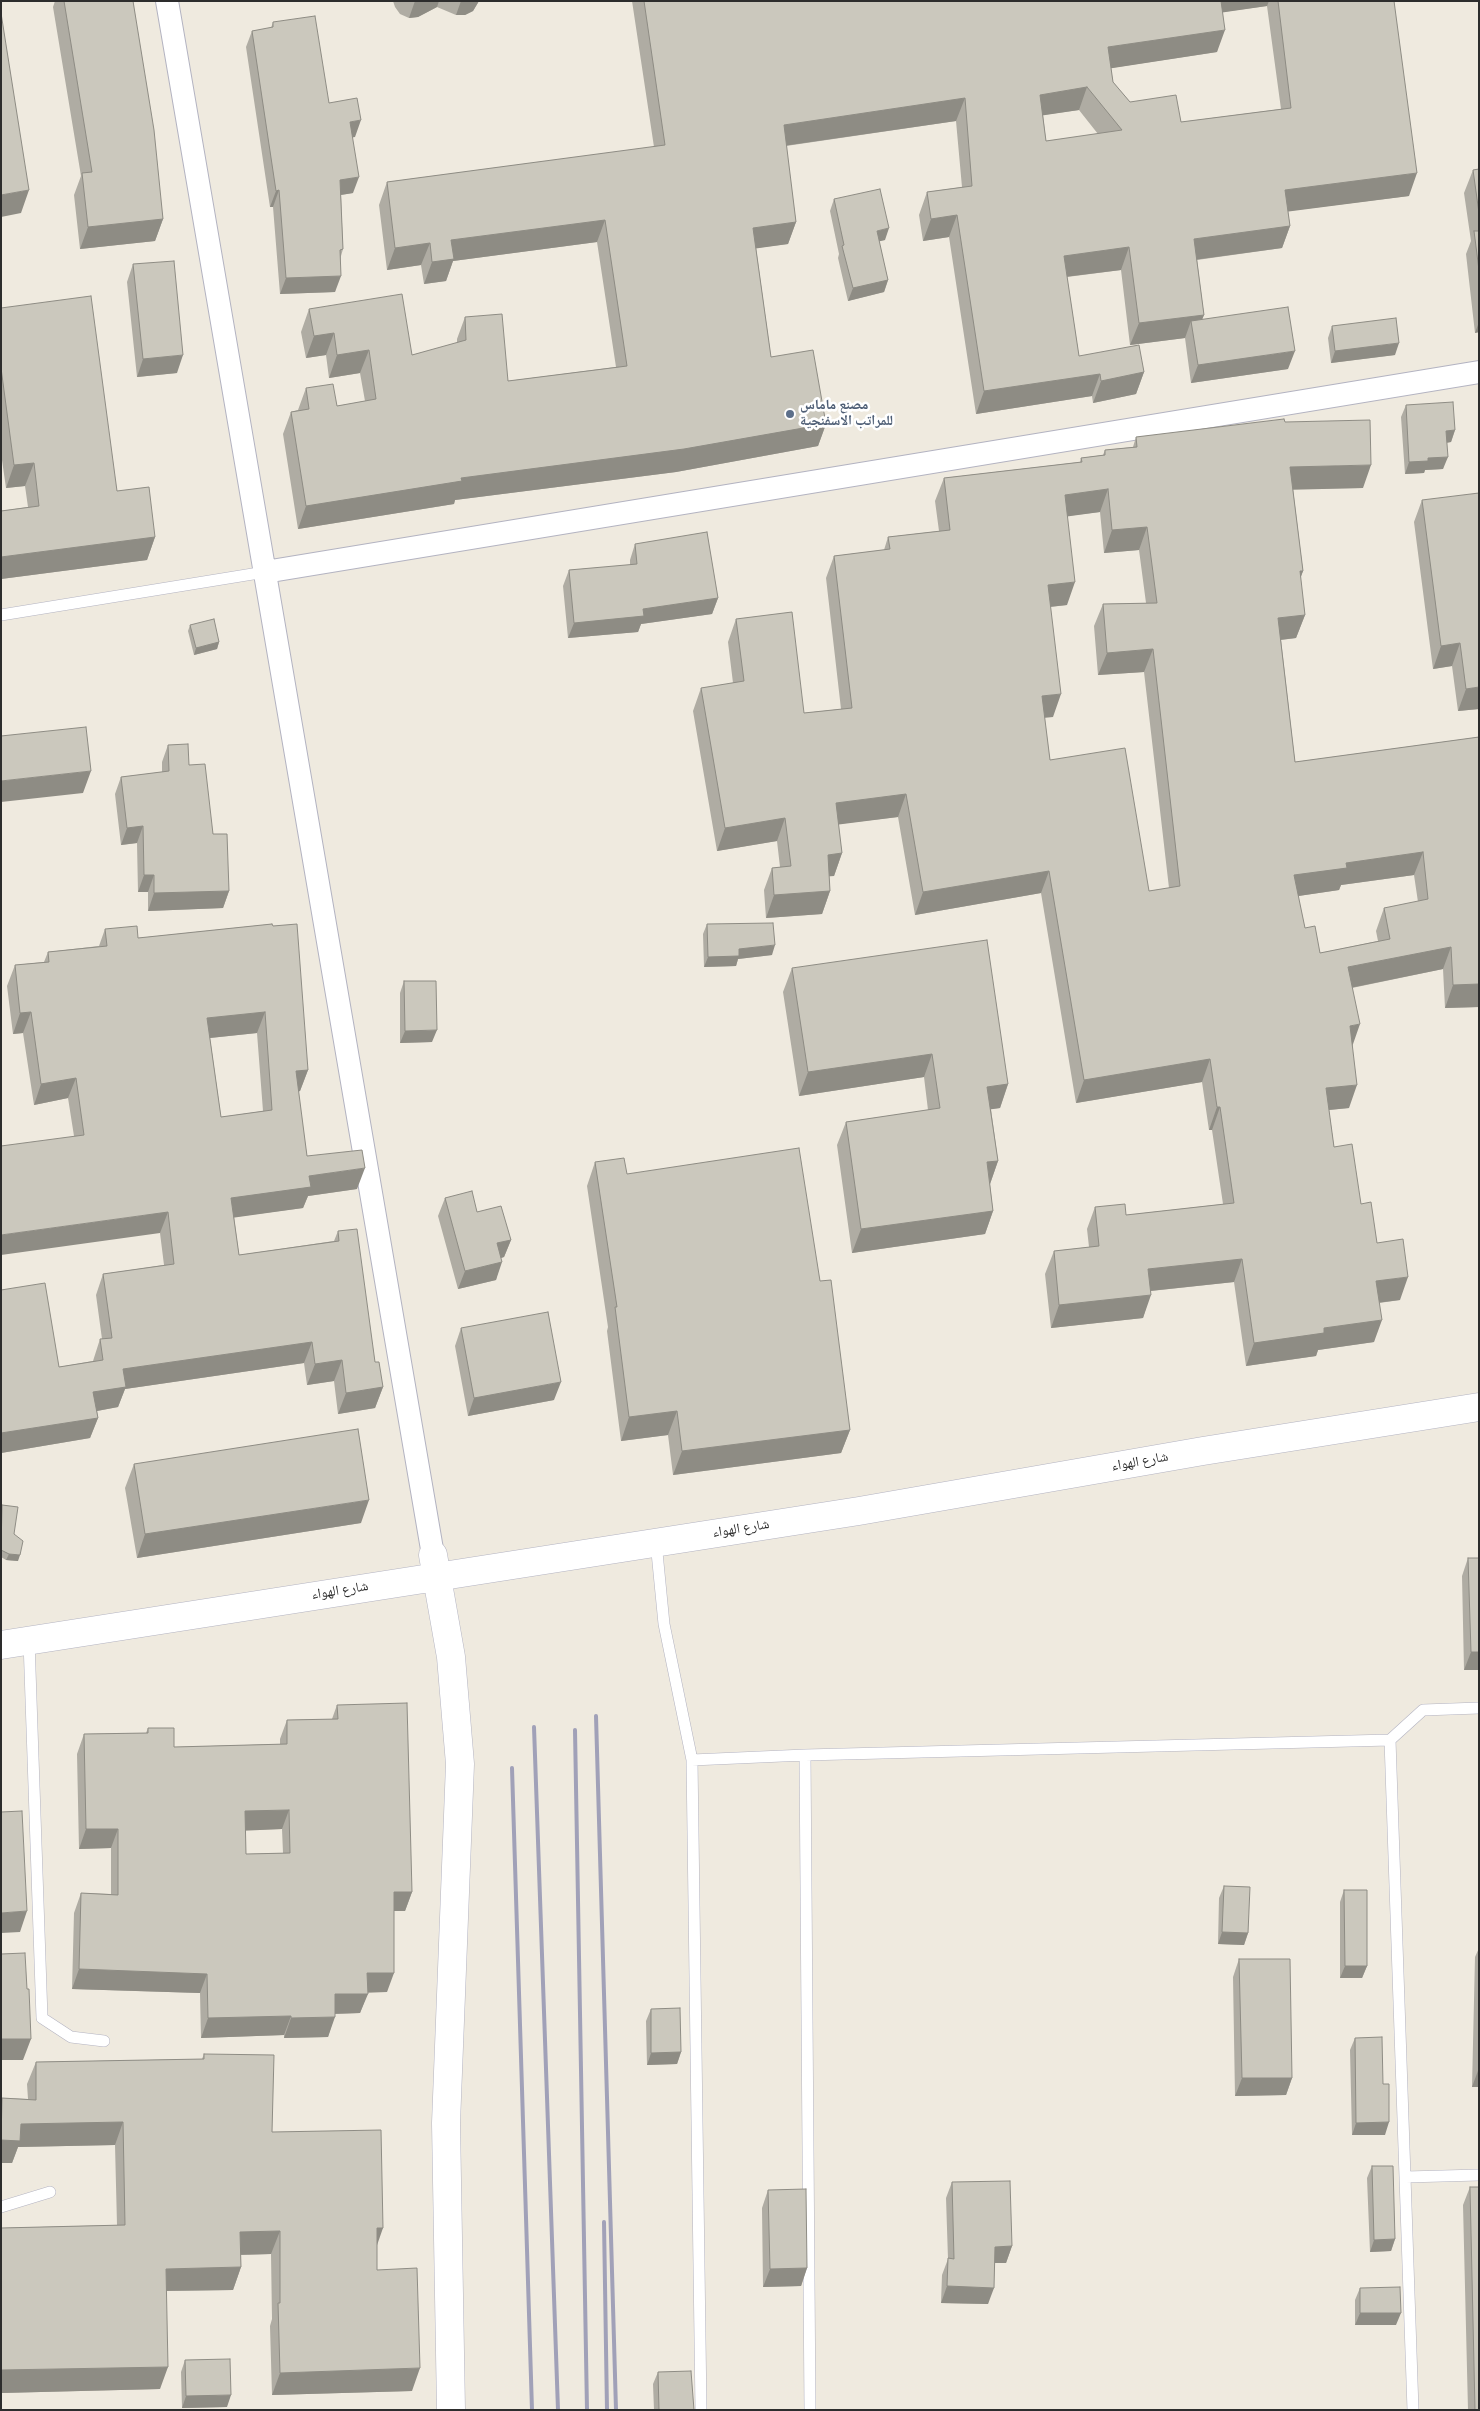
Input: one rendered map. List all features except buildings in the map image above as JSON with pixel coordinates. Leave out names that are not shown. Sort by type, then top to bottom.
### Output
[{"type":"street","points":[[167,1],[452,1657],[460,1764],[446,2124],[451,2410]]},
{"type":"street","points":[[265,572],[1479,372]]},
{"type":"street","name":"شارع الهواء","points":[[1,1645],[435,1565],[656,1542],[859,1511],[1203,1451],[1479,1407]]},
{"type":"lane","points":[[1,615],[265,572]]},
{"type":"lane","points":[[656,1542],[664,1624],[692,1760],[701,2410]]},
{"type":"lane","points":[[29,1641],[42,2018],[71,2037],[104,2042]]},
{"type":"lane","points":[[692,1760],[805,1755],[1390,1740],[1423,1710],[1479,1708]]},
{"type":"lane","points":[[1390,1740],[1406,2178],[1412,2410]]},
{"type":"lane","points":[[805,1755],[810,2410]]},
{"type":"lane","points":[[1406,2178],[1479,2175]]},
{"type":"lane","points":[[1,2207],[50,2192]]},
{"type":"railway","points":[[596,1716],[616,2410]]},
{"type":"railway","points":[[534,1727],[558,2410]]},
{"type":"railway","points":[[575,1730],[587,2410]]},
{"type":"railway","points":[[512,1768],[532,2410]]},
{"type":"railway","points":[[604,2222],[607,2410]]},
{"type":"place","name":"مصنع ماماس للمراتب الاسفنجية","points":[[790,414]]}]
